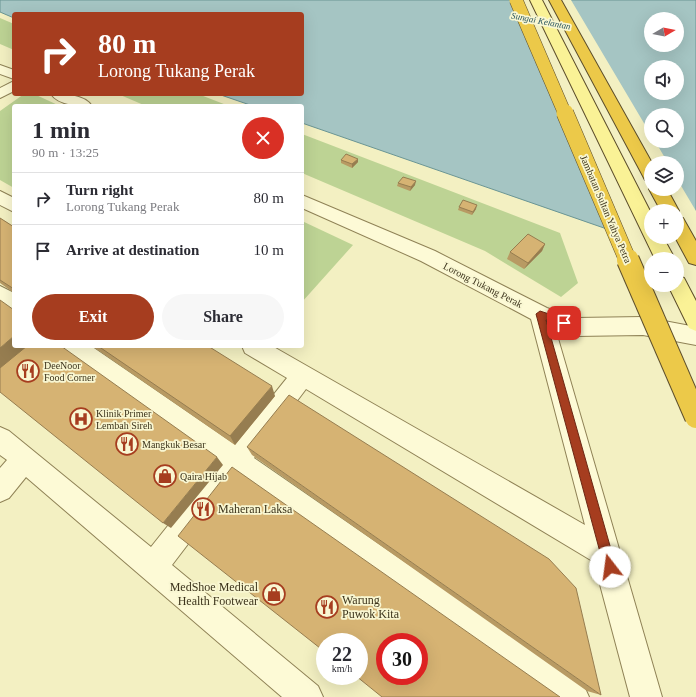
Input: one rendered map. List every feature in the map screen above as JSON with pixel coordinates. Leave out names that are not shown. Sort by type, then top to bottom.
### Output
[{"type":"highway","name":"Jambatan Sultan Yahya Petra","points":[[516,0],[696,417]]},
{"type":"highway","points":[[555,0],[644,163]]},
{"type":"highway","points":[[684,236],[696,258]]},
{"type":"main road","points":[[536,0],[644,217]]},
{"type":"main road","points":[[681,292],[696,322]]},
{"type":"street","points":[[0,69],[12,75]]},
{"type":"street","points":[[0,86],[12,77]]},
{"type":"street","points":[[0,94],[12,86]]},
{"type":"street","points":[[62,96],[80,104]]},
{"type":"street","points":[[0,197],[12,205]]},
{"type":"street","name":"Lorong Tukang Perak","points":[[304,202],[428,256],[540,314],[576,327],[643,326],[696,336]]},
{"type":"street","points":[[0,294],[12,303]]},
{"type":"street","points":[[540,314],[646,697]]},
{"type":"street","points":[[77,348],[573,697]]},
{"type":"street","points":[[256,348],[606,553]]},
{"type":"street","points":[[153,567],[303,375]]},
{"type":"street","points":[[0,439],[307,697]]},
{"type":"street","points":[[0,489],[24,459]]},
{"type":"green space","points":[[0,18],[12,23],[12,49],[0,44]]},
{"type":"green space","points":[[21,96],[38,96],[56,104],[12,104],[12,187],[0,180],[0,111]]},
{"type":"green space","points":[[123,96],[203,96],[224,104],[141,104]]},
{"type":"green space","points":[[304,135],[560,233],[578,283],[561,297],[485,251],[304,174]]},
{"type":"green space","points":[[304,222],[353,245],[304,300]]},
{"type":"water","name":"Sungai Kelantan","points":[[0,0],[696,0],[696,260],[684,256],[684,252],[673,252],[650,244],[684,244],[684,204],[644,204],[644,242],[304,124],[304,104],[247,104],[224,96],[304,96],[304,12],[12,12],[12,17],[0,12]]},
{"type":"pier","points":[[511,0],[571,0],[644,123],[644,148],[659,148],[664,156],[644,156],[644,196],[684,196],[684,191],[696,211],[696,262],[684,258],[684,252],[667,252],[644,244],[684,244],[684,204],[644,204],[644,244],[607,231]]},
{"type":"building","points":[[346,154],[358,159],[352,164],[341,160]]},
{"type":"building","points":[[403,177],[416,181],[411,187],[398,183]]},
{"type":"building","points":[[463,200],[477,205],[473,212],[459,207]]},
{"type":"building","points":[[0,218],[12,226],[12,288],[0,280]]},
{"type":"building","points":[[528,234],[545,244],[528,263],[510,252]]},
{"type":"building","points":[[0,300],[12,309],[12,338],[0,348]]},
{"type":"building","points":[[25,348],[64,348],[217,457],[163,523],[0,392],[0,368]]},
{"type":"building","points":[[101,348],[211,348],[272,386],[230,436]]},
{"type":"building","points":[[289,395],[549,559],[576,588],[601,695],[247,447]]},
{"type":"building","points":[[232,467],[560,697],[382,697],[367,685],[368,633],[316,633],[316,645],[178,536]]},
{"type":"place","name":"DeeNoor Food Corner","points":[[28,371]]},
{"type":"place","name":"Klinik Primer Lembah Sireh","points":[[81,419]]},
{"type":"place","name":"Mangkuk Besar","points":[[127,444]]},
{"type":"place","name":"Qaira Hijab","points":[[165,476]]},
{"type":"place","name":"Maheran Laksa","points":[[203,509]]},
{"type":"place","name":"MedShoe Medical Health Footwear","points":[[274,594]]},
{"type":"place","name":"Warung Puwok Kita","points":[[327,607]]},
{"type":"route","points":[[564,323],[540,314],[610,567]]}]
